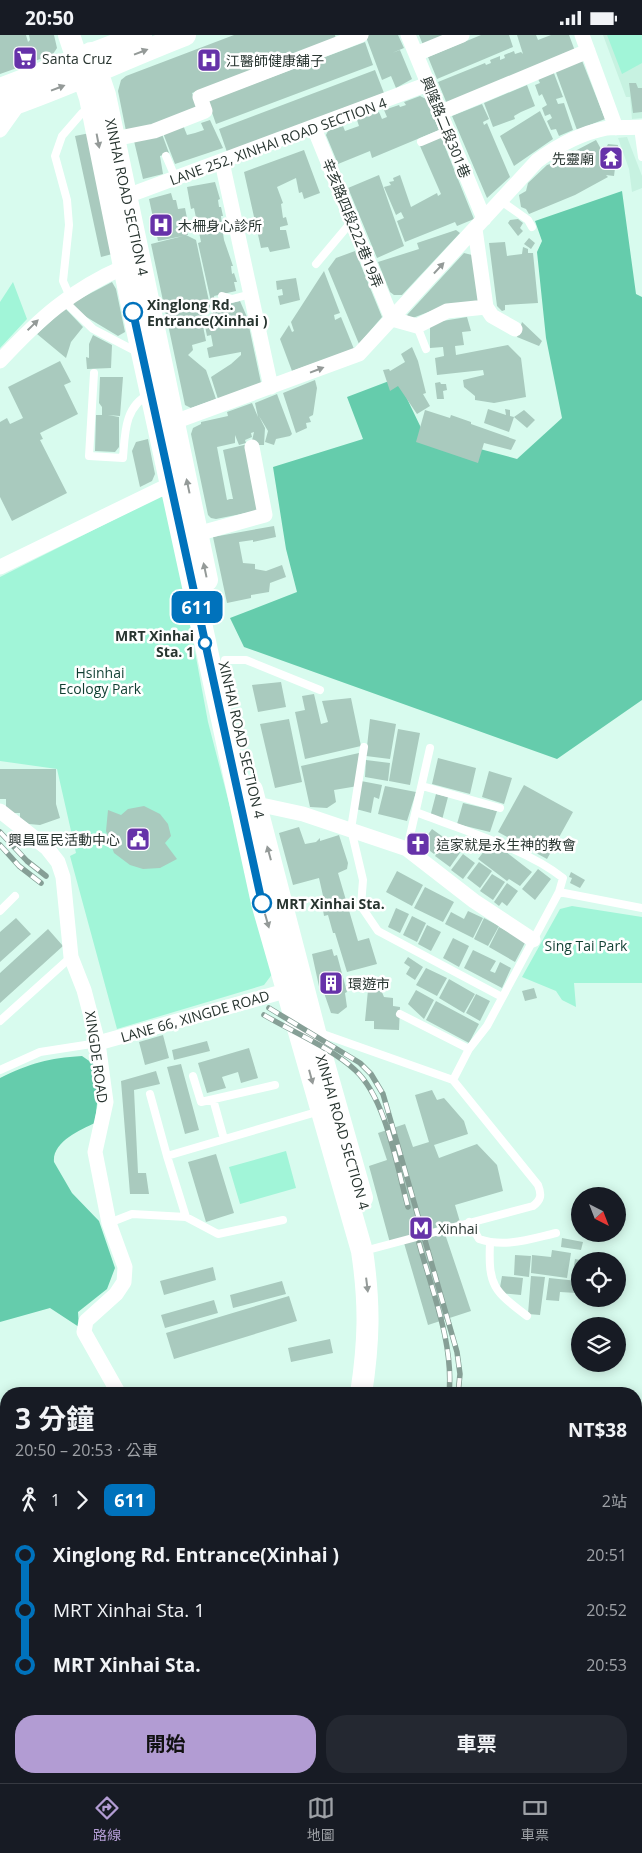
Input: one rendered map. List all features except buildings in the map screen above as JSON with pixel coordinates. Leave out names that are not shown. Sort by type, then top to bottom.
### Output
[{"type":"main road","points":[[69,35],[86,59]]},
{"type":"main road","points":[[0,89],[86,59],[141,35]]},
{"type":"main road","points":[[10,106],[86,59],[186,35]]},
{"type":"main road","name":"XINHAI ROAD SECTION 4","points":[[86,59],[93,115],[143,354],[152,393],[167,425],[171,484],[190,536],[225,660],[249,805],[245,831],[262,903],[295,988],[315,1032],[369,1249],[366,1281],[369,1331],[363,1387]]},
{"type":"main road","name":"XINHAI ROAD SECTION 4","points":[[86,59],[105,95],[127,196],[167,425],[249,805]]},
{"type":"main road","name":"XINHAI ROAD SECTION 4","points":[[295,988],[320,1111],[382,1289],[384,1319],[378,1387]]},
{"type":"street","points":[[114,139],[154,131],[205,111],[200,97],[361,35]]},
{"type":"street","name":"興隆路二段301巷","points":[[408,35],[447,131],[480,224],[486,307]]},
{"type":"street","points":[[416,54],[462,35]]},
{"type":"street","points":[[582,35],[616,128]]},
{"type":"street","points":[[439,113],[588,51]]},
{"type":"street","name":"LANE 252, XINHAI ROAD SECTION 4","points":[[127,196],[428,84]]},
{"type":"street","points":[[0,130],[10,106]]},
{"type":"street","name":"辛亥路四段222巷19弄","points":[[314,128],[392,319]]},
{"type":"street","points":[[167,425],[360,354],[537,161],[576,137],[616,128],[640,128]]},
{"type":"street","points":[[222,162],[271,387]]},
{"type":"street","points":[[0,361],[29,329],[67,299],[124,267]]},
{"type":"street","points":[[392,319],[417,326],[447,311],[486,307],[492,316],[515,329]]},
{"type":"street","points":[[190,536],[265,515],[252,447]]},
{"type":"street","points":[[0,567],[171,484]]},
{"type":"street","points":[[249,805],[303,814],[407,849],[474,901],[533,940]]},
{"type":"street","name":"XINGDE ROAD","points":[[0,811],[47,848],[58,862],[63,877],[71,957],[84,990],[98,1043],[106,1102],[94,1152],[109,1223],[125,1267],[124,1282],[116,1295],[86,1321],[84,1332],[115,1387]]},
{"type":"street","name":"LANE 66, XINGDE ROAD","points":[[98,1043],[295,988]]},
{"type":"lane","points":[[93,115],[82,113],[62,136],[54,156],[67,200],[69,225],[63,281],[67,299],[93,329],[131,350],[143,354]]},
{"type":"lane","points":[[640,128],[642,157]]},
{"type":"lane","points":[[421,142],[447,131]]},
{"type":"lane","points":[[166,156],[176,179]]},
{"type":"lane","points":[[501,201],[528,220],[532,227]]},
{"type":"lane","points":[[316,264],[352,221]]},
{"type":"lane","points":[[222,296],[232,299],[251,294]]},
{"type":"lane","points":[[417,326],[426,349]]},
{"type":"lane","points":[[94,373],[89,455],[123,458],[126,423],[133,407],[142,398],[152,393]]},
{"type":"lane","points":[[225,660],[246,661],[320,690]]},
{"type":"lane","points":[[364,747],[351,829],[363,880],[361,906],[378,931],[502,997]]},
{"type":"lane","points":[[407,849],[430,747]]},
{"type":"lane","points":[[422,786],[500,808]]},
{"type":"lane","points":[[416,812],[525,855],[548,866],[563,878],[559,892],[487,1026],[469,1049],[453,1079]]},
{"type":"lane","points":[[559,892],[642,908]]},
{"type":"lane","points":[[0,911],[15,896]]},
{"type":"lane","points":[[0,1021],[71,957]]},
{"type":"lane","points":[[400,1014],[469,1049]]},
{"type":"lane","points":[[315,1032],[453,1079],[538,1185],[541,1193],[539,1202],[533,1206],[369,1249]]},
{"type":"lane","name":"LANE 66, XINGDE ROAD","points":[[0,1069],[40,1052],[98,1043]]},
{"type":"lane","points":[[193,1076],[202,1102],[275,1085]]},
{"type":"lane","points":[[150,1094],[186,1217]]},
{"type":"lane","points":[[214,1099],[224,1139]]},
{"type":"lane","points":[[167,1157],[320,1111]]},
{"type":"lane","points":[[109,1223],[132,1214],[186,1217],[218,1234],[283,1220]]},
{"type":"lane","points":[[470,1222],[480,1239],[490,1243],[515,1243],[556,1233]]},
{"type":"lane","points":[[490,1243],[489,1271],[499,1295],[527,1316]]},
{"type":"shaded area","points":[[603,35],[642,35],[642,118],[632,119],[630,97],[626,97]]},
{"type":"shaded area","points":[[627,137],[642,176],[642,188],[632,192],[629,169],[618,138]]},
{"type":"green space","points":[[607,35],[642,35],[642,63],[622,74]]},
{"type":"green space","points":[[622,191],[636,294],[642,297],[642,700],[557,759],[244,647],[230,618],[297,592],[286,549],[273,467],[363,439],[347,397],[397,378],[424,434],[517,459],[562,418],[546,338],[537,252],[542,241],[535,221]]},
{"type":"green space","points":[[13,282],[27,319],[0,348],[0,302]]},
{"type":"green space","name":"Hsinhai Ecology Park","points":[[161,496],[167,500],[208,722],[273,973],[264,985],[117,1029],[70,856],[76,853],[57,769],[0,761],[0,577]]},
{"type":"green space","name":"Sing Tai Park","points":[[572,906],[642,917],[642,983],[574,983],[576,1007],[562,1000],[556,991],[522,977],[560,909]]},
{"type":"green space","points":[[82,1056],[95,1065],[99,1084],[95,1123],[75,1133],[62,1143],[57,1148],[54,1162],[72,1193],[99,1221],[115,1268],[107,1289],[78,1312],[79,1327],[50,1308],[0,1322],[0,1078],[40,1062]]},
{"type":"green space","points":[[286,1151],[296,1188],[240,1204],[229,1167]]},
{"type":"railway","points":[[0,832],[27,861],[46,876]]},
{"type":"railway","points":[[0,845],[19,866],[41,883]]},
{"type":"railway","points":[[269,1008],[360,1063],[371,1074],[383,1094],[457,1352],[460,1374],[459,1387]]},
{"type":"railway","points":[[264,1015],[346,1062],[366,1082],[375,1098],[389,1134],[408,1207]]},
{"type":"railway","points":[[419,1243],[441,1318],[448,1356],[449,1387]]},
{"type":"bus line","name":"611","points":[[133,312],[262,903]]},
{"type":"place","name":"Santa Cruz","points":[[25,58]]},
{"type":"place","name":"江醫師健康舖子","points":[[209,60]]},
{"type":"place","name":"先靈廟","points":[[611,158]]},
{"type":"place","name":"木柵身心診所","points":[[161,225]]},
{"type":"place","name":"Xinglong Rd. Entrance(Xinhai )","points":[[133,312]]},
{"type":"place","name":"MRT Xinhai Sta. 1","points":[[205,643]]},
{"type":"place","name":"興昌區民活動中心","points":[[138,839]]},
{"type":"place","name":"這家就是永生神的教會","points":[[418,844]]},
{"type":"place","name":"MRT Xinhai Sta.","points":[[262,903]]},
{"type":"place","name":"環遊市","points":[[331,983]]},
{"type":"place","name":"Xinhai","points":[[421,1228]]}]
